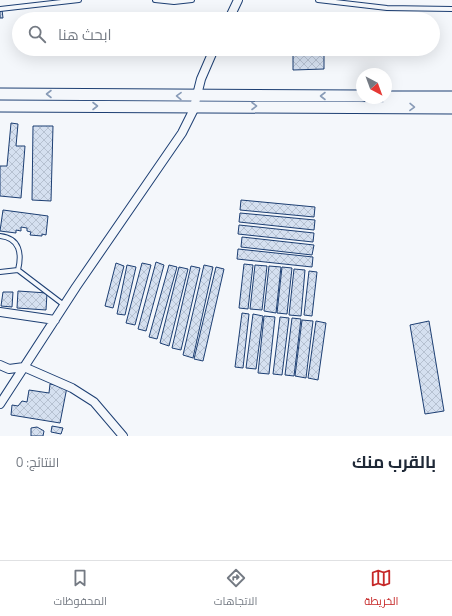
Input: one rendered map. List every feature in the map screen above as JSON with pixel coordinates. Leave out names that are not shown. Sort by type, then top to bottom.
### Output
[{"type":"street","points":[[232,12],[238,0]]},
{"type":"street","points":[[0,404],[54,320],[177,141],[189,120],[201,79],[211,56]]},
{"type":"street","points":[[0,94],[452,108]]},
{"type":"street","points":[[0,106],[356,96]]},
{"type":"street","points":[[392,96],[452,97]]},
{"type":"street","points":[[0,312],[54,320]]},
{"type":"street","points":[[0,365],[9,369],[24,366],[86,396],[94,402],[123,436]]},
{"type":"lane","points":[[0,8],[79,0]]},
{"type":"lane","points":[[155,0],[174,2],[192,0]]},
{"type":"lane","points":[[318,0],[387,8],[452,9]]},
{"type":"lane","points":[[0,236],[14,240],[20,249],[21,261],[18,270]]},
{"type":"lane","points":[[0,272],[18,270],[65,305]]},
{"type":"building","points":[[0,10],[2,10],[3,18],[0,18]]},
{"type":"building","points":[[293,56],[324,56],[324,69],[293,70]]},
{"type":"building","points":[[11,123],[18,124],[16,146],[25,146],[21,198],[0,196],[0,166],[7,166]]},
{"type":"building","points":[[33,126],[53,126],[51,201],[32,200]]},
{"type":"building","points":[[241,200],[315,207],[314,217],[240,210]]},
{"type":"building","points":[[3,210],[48,216],[46,235],[30,235],[31,232],[27,231],[27,228],[21,227],[21,231],[16,230],[16,233],[0,231]]},
{"type":"building","points":[[240,213],[315,220],[314,230],[239,222]]},
{"type":"building","points":[[239,225],[314,233],[313,242],[238,234]]},
{"type":"building","points":[[242,237],[314,245],[312,255],[241,247]]},
{"type":"building","points":[[238,249],[313,257],[312,267],[237,259]]},
{"type":"building","points":[[156,262],[164,265],[146,331],[138,329]]},
{"type":"building","points":[[116,263],[124,266],[113,308],[105,306]]},
{"type":"building","points":[[142,263],[151,265],[135,325],[126,323]]},
{"type":"building","points":[[244,264],[253,265],[248,309],[239,308]]},
{"type":"building","points":[[127,265],[136,267],[125,315],[117,314]]},
{"type":"building","points":[[169,265],[177,267],[157,339],[149,337]]},
{"type":"building","points":[[204,265],[213,267],[193,358],[183,355]]},
{"type":"building","points":[[255,265],[267,266],[262,310],[250,309]]},
{"type":"building","points":[[191,266],[200,268],[181,350],[172,348]]},
{"type":"building","points":[[269,266],[281,267],[276,313],[264,311]]},
{"type":"building","points":[[179,267],[188,269],[169,346],[160,343]]},
{"type":"building","points":[[216,267],[224,269],[203,361],[194,359]]},
{"type":"building","points":[[282,267],[292,268],[287,314],[277,313]]},
{"type":"building","points":[[294,269],[305,270],[301,316],[289,315]]},
{"type":"building","points":[[309,271],[317,272],[312,316],[304,315]]},
{"type":"building","points":[[18,291],[47,293],[46,310],[17,308]]},
{"type":"building","points":[[3,292],[13,292],[12,307],[1,306]]},
{"type":"building","points":[[242,313],[249,314],[243,368],[235,367]]},
{"type":"building","points":[[253,314],[263,316],[256,369],[246,368]]},
{"type":"building","points":[[264,316],[275,317],[269,374],[258,373]]},
{"type":"building","points":[[280,317],[289,318],[282,375],[273,374]]},
{"type":"building","points":[[292,318],[301,319],[294,376],[285,375]]},
{"type":"building","points":[[302,320],[313,321],[306,378],[295,376]]},
{"type":"building","points":[[316,321],[326,323],[318,380],[308,378]]},
{"type":"building","points":[[429,321],[444,411],[425,414],[410,325]]},
{"type":"building","points":[[50,384],[67,387],[60,423],[11,415],[12,405],[18,406],[22,401],[27,402],[29,390],[49,393]]},
{"type":"building","points":[[52,426],[63,428],[61,434],[51,432]]},
{"type":"building","points":[[37,427],[44,431],[43,436],[31,436],[31,428]]}]
